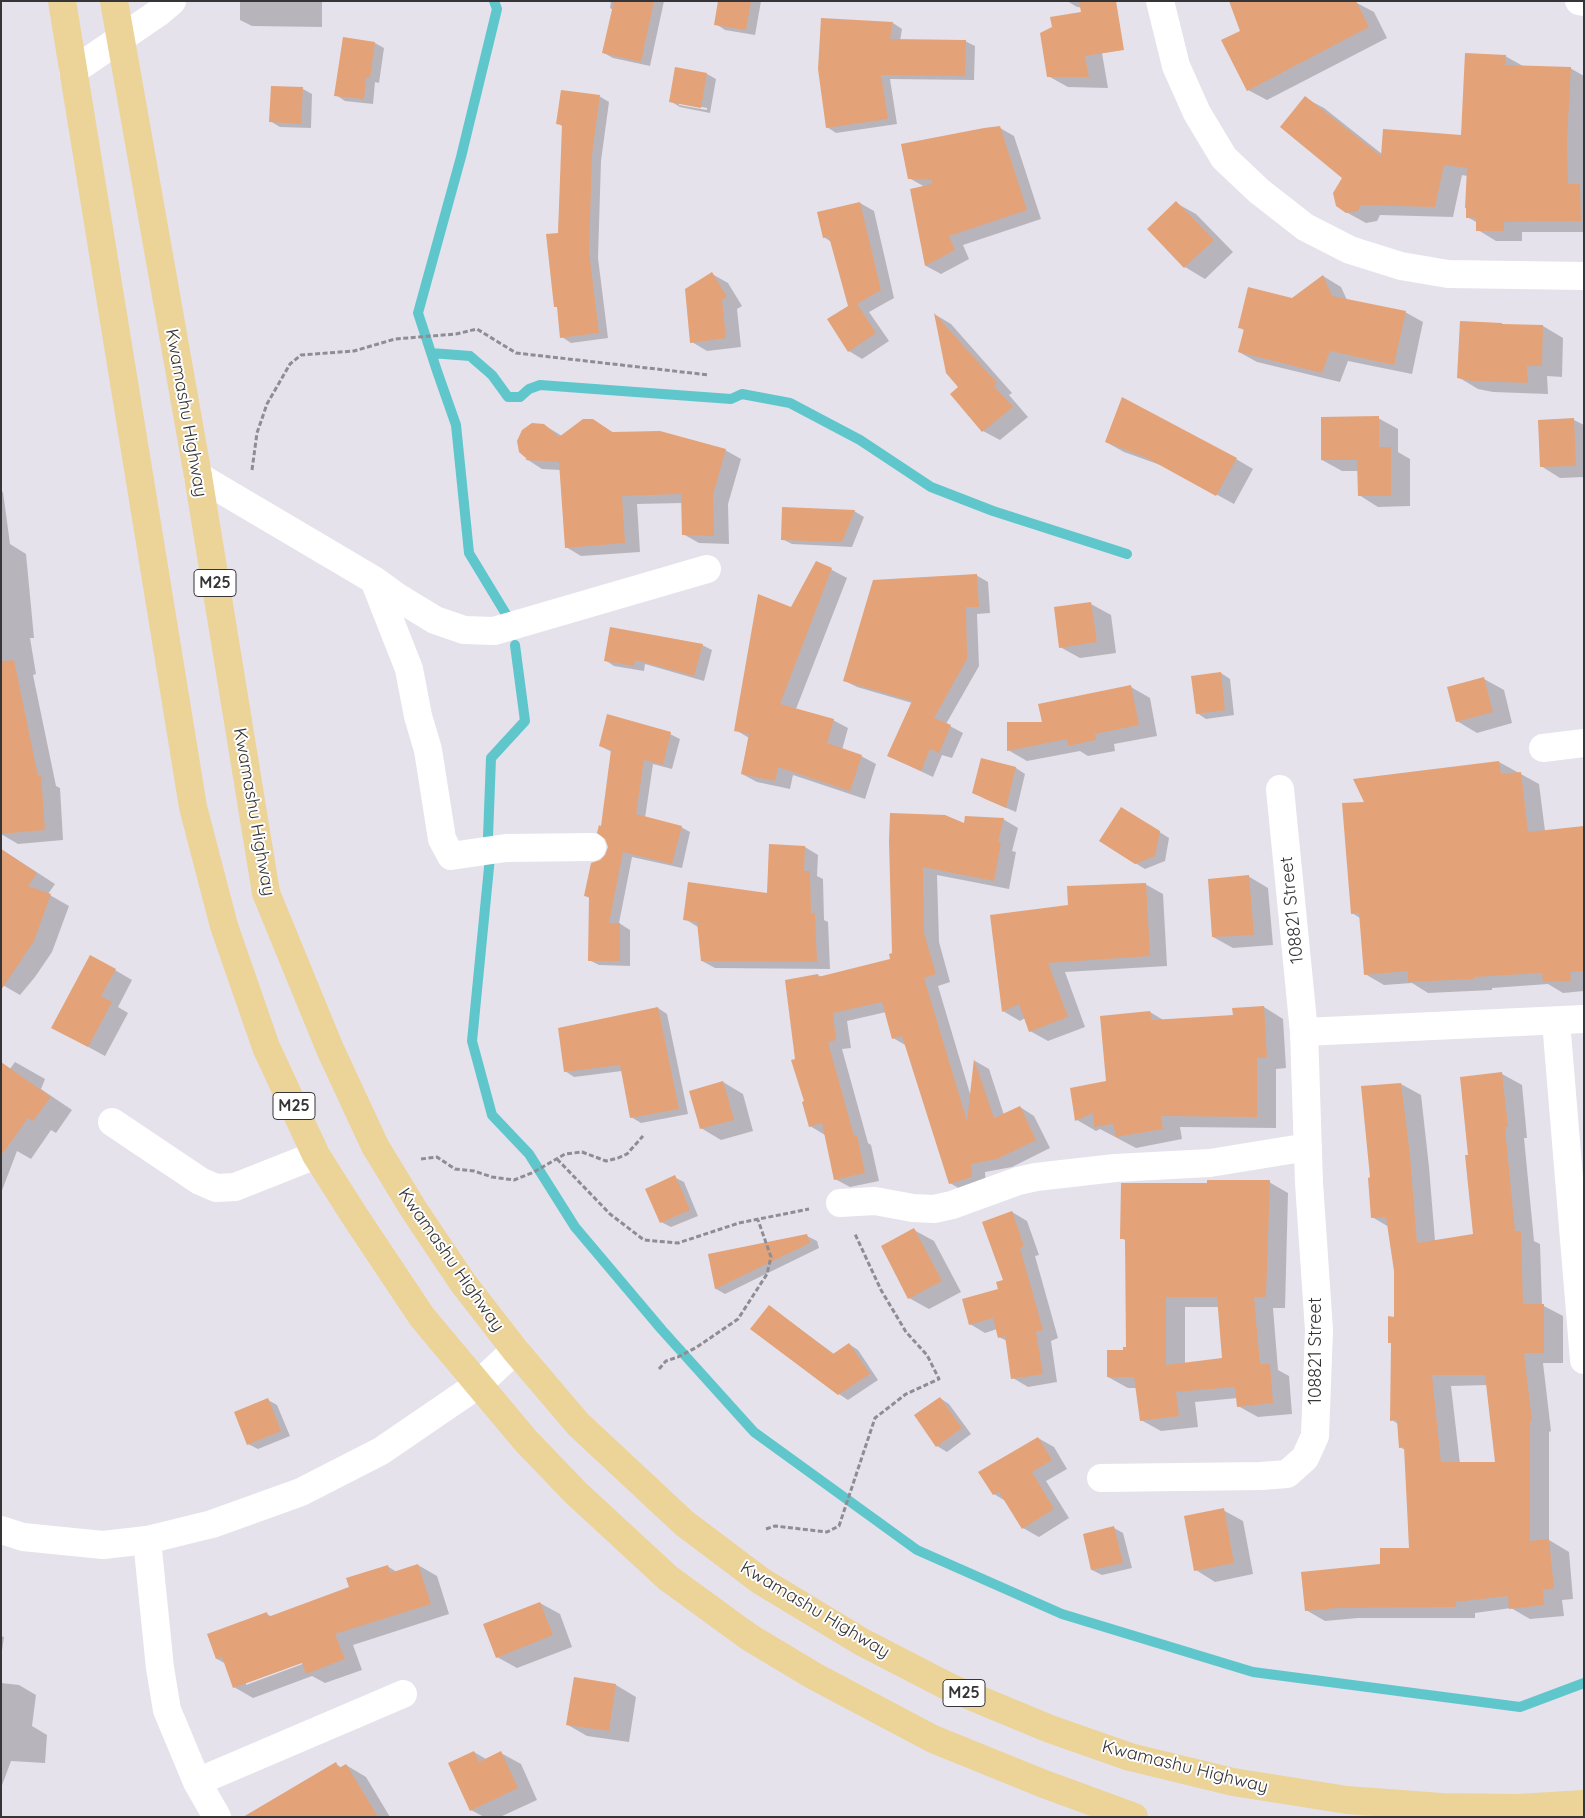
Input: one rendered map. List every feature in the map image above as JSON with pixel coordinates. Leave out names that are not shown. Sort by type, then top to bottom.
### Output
[{"type":"main road","name":"M25","points":[[62,1],[193,807],[224,926],[266,1048],[316,1155],[422,1317],[526,1441],[583,1500],[668,1578],[749,1637],[814,1676],[933,1739],[1044,1784],[1134,1817]]},
{"type":"main road","name":"Kwamashu Highway","points":[[114,1],[198,476],[266,894],[330,1049],[375,1146],[414,1210],[463,1283],[515,1350],[578,1424],[684,1522],[761,1581],[862,1642],[960,1692],[1050,1730],[1130,1758],[1233,1782],[1347,1800],[1441,1807],[1518,1808],[1584,1804]]},
{"type":"street","points":[[73,71],[120,40],[172,1]]},
{"type":"street","points":[[1160,1],[1176,66],[1197,113],[1224,158],[1259,191],[1305,227],[1350,250],[1401,266],[1448,274],[1584,276]]},
{"type":"street","points":[[1579,1],[1584,2]]},
{"type":"street","points":[[198,476],[374,580],[399,598],[436,620],[464,630],[494,631],[707,569]]},
{"type":"street","points":[[374,580],[409,669],[418,716],[428,750],[442,839],[452,856],[506,848],[592,846]]},
{"type":"street","points":[[1543,748],[1584,743]]},
{"type":"street","name":"108821 Street","points":[[1101,1478],[1287,1474],[1305,1458],[1315,1436],[1320,1330],[1308,1146],[1304,1032],[1280,789]]},
{"type":"street","points":[[1304,1032],[1584,1019]]},
{"type":"street","points":[[1556,1021],[1584,1360]]},
{"type":"street","points":[[112,1122],[200,1181],[216,1188],[235,1187],[316,1155]]},
{"type":"street","points":[[840,1203],[875,1201],[934,1210],[1018,1181],[1036,1177],[1115,1168],[1210,1163],[1308,1146]]},
{"type":"street","points":[[1,1530],[23,1537],[103,1545],[147,1540],[212,1524],[301,1492],[381,1452],[478,1384],[515,1350]]},
{"type":"street","points":[[147,1540],[160,1668],[167,1710],[197,1782],[217,1817]]},
{"type":"street","points":[[197,1782],[403,1694]]},
{"type":"path","points":[[254,510],[251,480],[257,433],[267,404],[290,364],[301,355],[354,351],[395,339],[456,334],[477,329],[516,353],[709,375]]},
{"type":"path","points":[[420,1159],[438,1156],[455,1168],[514,1180],[534,1172],[565,1154],[582,1152],[606,1161],[618,1158],[627,1154],[643,1136]]},
{"type":"path","points":[[556,1159],[610,1214],[644,1240],[678,1243],[739,1223],[840,1203],[882,1290],[906,1332],[927,1355],[939,1379],[906,1394],[875,1418],[839,1526],[827,1532],[775,1526],[766,1529]]},
{"type":"path","points":[[659,1369],[666,1361],[697,1347],[738,1319],[767,1274],[771,1257],[758,1220]]},
{"type":"building","points":[[614,1],[654,1],[641,62],[602,53]]},
{"type":"building","points":[[718,1],[751,1],[746,30],[714,25]]},
{"type":"building","points":[[1079,1],[1116,1],[1124,50],[1085,56],[1089,77],[1047,77],[1040,33],[1052,27],[1050,17],[1081,12]]},
{"type":"building","points":[[1229,1],[1356,1],[1369,27],[1247,91],[1221,40],[1240,31]]},
{"type":"building","points":[[821,18],[893,22],[890,39],[966,40],[965,76],[881,75],[888,119],[826,128],[818,69]]},
{"type":"building","points":[[343,37],[375,42],[370,78],[366,78],[364,99],[334,96]]},
{"type":"building","points":[[1465,53],[1506,55],[1505,65],[1571,67],[1567,140],[1568,184],[1580,184],[1581,221],[1504,222],[1504,231],[1476,231],[1476,218],[1466,218],[1467,168],[1444,165],[1435,207],[1361,205],[1358,211],[1346,213],[1336,206],[1333,193],[1342,178],[1280,127],[1305,96],[1381,156],[1383,129],[1461,135]]},
{"type":"building","points":[[675,67],[707,73],[701,108],[669,102]]},
{"type":"building","points":[[271,86],[303,87],[301,124],[269,122]]},
{"type":"building","points":[[561,90],[600,95],[592,155],[589,252],[599,333],[560,338],[557,307],[554,307],[546,234],[558,233],[562,125],[556,124]]},
{"type":"building","points":[[1000,126],[1027,210],[949,236],[955,250],[925,266],[910,189],[932,184],[932,180],[908,179],[901,144]]},
{"type":"building","points":[[1176,201],[1214,240],[1184,268],[1147,229]]},
{"type":"building","points":[[860,202],[881,290],[857,304],[876,333],[848,352],[827,319],[848,306],[829,237],[823,238],[817,212]]},
{"type":"building","points":[[712,272],[727,297],[722,300],[726,338],[690,343],[685,289]]},
{"type":"building","points":[[1323,275],[1332,296],[1406,311],[1394,365],[1330,351],[1322,373],[1238,352],[1244,329],[1238,328],[1248,287],[1292,298]]},
{"type":"building","points":[[934,313],[997,383],[994,386],[1013,407],[982,432],[950,394],[958,387],[946,373]]},
{"type":"building","points":[[1460,321],[1543,325],[1542,366],[1527,366],[1528,383],[1472,381],[1457,378]]},
{"type":"building","points":[[1122,397],[1237,458],[1216,496],[1147,458],[1105,442]]},
{"type":"building","points":[[1379,416],[1379,447],[1391,447],[1391,496],[1358,496],[1357,460],[1321,460],[1321,417]]},
{"type":"building","points":[[1574,418],[1576,466],[1540,467],[1538,420]]},
{"type":"building","points":[[583,419],[593,419],[612,432],[660,431],[726,449],[713,495],[714,536],[682,535],[681,494],[622,496],[625,543],[565,548],[559,462],[525,460],[527,459],[519,452],[517,441],[522,430],[532,423],[544,424],[559,437]]},
{"type":"building","points":[[782,507],[855,510],[842,542],[781,540]]},
{"type":"building","points":[[816,561],[832,568],[780,704],[834,719],[827,743],[862,755],[850,791],[778,767],[775,781],[741,774],[749,734],[734,731],[758,594],[791,607]]},
{"type":"building","points":[[977,574],[979,607],[966,607],[967,659],[934,718],[951,725],[939,753],[930,749],[921,771],[887,756],[912,701],[843,681],[873,580]]},
{"type":"building","points":[[1091,602],[1097,642],[1059,648],[1054,607]]},
{"type":"building","points":[[610,627],[703,644],[694,676],[635,660],[634,666],[604,661]]},
{"type":"building","points":[[14,660],[38,776],[41,776],[45,830],[1,834],[1,661]]},
{"type":"building","points":[[1221,672],[1225,710],[1196,714],[1191,676]]},
{"type":"building","points":[[1484,677],[1493,712],[1456,722],[1447,687]]},
{"type":"building","points":[[1131,685],[1139,725],[1095,734],[1096,740],[1068,746],[1067,739],[1007,751],[1007,722],[1042,722],[1038,704]]},
{"type":"building","points":[[607,714],[671,732],[663,765],[644,760],[636,814],[682,826],[672,864],[623,852],[609,923],[620,923],[620,961],[588,961],[589,897],[584,896],[591,863],[600,860],[605,855],[608,847],[605,839],[597,833],[599,825],[601,826],[611,750],[599,746]]},
{"type":"building","points":[[981,758],[1016,767],[1006,808],[972,793]]},
{"type":"building","points":[[1499,761],[1501,774],[1521,772],[1528,832],[1584,826],[1584,971],[1570,972],[1571,981],[1543,982],[1542,973],[1408,982],[1408,971],[1364,975],[1359,913],[1351,914],[1342,803],[1364,802],[1353,779]]},
{"type":"building","points":[[1121,807],[1160,831],[1155,856],[1135,864],[1099,841]]},
{"type":"building","points":[[890,813],[945,815],[964,823],[965,816],[1004,818],[998,842],[1001,843],[994,881],[923,867],[924,933],[936,974],[924,978],[967,1121],[974,1059],[994,1118],[1020,1106],[1036,1140],[997,1159],[971,1164],[972,1177],[949,1184],[902,1036],[892,1039],[882,1002],[833,1013],[836,1040],[828,1042],[854,1136],[857,1135],[865,1173],[834,1180],[822,1123],[809,1127],[802,1102],[804,1101],[791,1060],[795,1059],[785,980],[818,974],[818,977],[890,959],[889,954],[892,953]]},
{"type":"building","points":[[769,844],[805,846],[804,871],[810,871],[811,914],[815,913],[817,962],[701,961],[697,922],[683,920],[688,882],[767,893]]},
{"type":"building","points":[[1,849],[37,873],[28,886],[51,894],[34,941],[1,990]]},
{"type":"building","points":[[1249,875],[1254,935],[1212,937],[1208,879]]},
{"type":"building","points":[[1146,883],[1150,956],[1048,963],[1068,1017],[1029,1032],[1019,1004],[1002,1012],[990,915],[1068,905],[1067,886]]},
{"type":"building","points":[[90,955],[116,969],[101,996],[112,1002],[88,1047],[51,1028]]},
{"type":"building","points":[[1264,1006],[1267,1058],[1257,1058],[1257,1117],[1161,1116],[1163,1129],[1116,1137],[1113,1124],[1094,1127],[1093,1113],[1075,1121],[1070,1088],[1106,1081],[1100,1016],[1150,1011],[1152,1020],[1233,1015],[1232,1008]]},
{"type":"building","points":[[658,1007],[679,1109],[630,1118],[620,1065],[564,1072],[558,1028]]},
{"type":"building","points":[[1,1062],[51,1097],[33,1121],[28,1118],[1,1156]]},
{"type":"building","points":[[1502,1072],[1515,1231],[1521,1231],[1523,1304],[1544,1304],[1544,1353],[1524,1353],[1532,1421],[1530,1421],[1530,1541],[1549,1539],[1554,1588],[1543,1590],[1544,1605],[1509,1609],[1508,1596],[1456,1602],[1456,1607],[1337,1608],[1305,1611],[1301,1572],[1380,1564],[1380,1548],[1409,1548],[1404,1447],[1399,1448],[1397,1420],[1390,1421],[1391,1343],[1388,1343],[1388,1316],[1394,1317],[1394,1271],[1386,1217],[1371,1218],[1368,1178],[1370,1177],[1361,1086],[1401,1083],[1410,1155],[1417,1243],[1473,1234],[1465,1155],[1468,1155],[1460,1077]],"holes":[[[1432,1375],[1485,1375],[1495,1462],[1441,1462]]]},
{"type":"building","points":[[723,1081],[734,1120],[700,1129],[689,1091]]},
{"type":"building","points":[[675,1175],[690,1210],[660,1223],[645,1189]]},
{"type":"building","points":[[1207,1180],[1270,1180],[1266,1297],[1254,1297],[1260,1364],[1270,1364],[1273,1403],[1237,1407],[1235,1387],[1176,1392],[1179,1416],[1140,1421],[1134,1377],[1107,1377],[1107,1350],[1123,1350],[1123,1347],[1126,1347],[1125,1239],[1120,1239],[1121,1183],[1207,1183]],"holes":[[[1166,1297],[1217,1297],[1222,1358],[1166,1365]]]},
{"type":"building","points":[[1012,1211],[1024,1246],[1020,1248],[1043,1330],[1036,1332],[1043,1374],[1011,1379],[1005,1336],[998,1338],[993,1318],[969,1325],[962,1299],[998,1289],[996,1282],[1003,1280],[982,1222]]},
{"type":"building","points":[[914,1228],[942,1281],[908,1299],[881,1246]]},
{"type":"building","points":[[807,1234],[810,1243],[715,1289],[708,1254]]},
{"type":"building","points":[[769,1305],[833,1354],[849,1343],[870,1374],[838,1395],[750,1329]]},
{"type":"building","points":[[940,1397],[962,1428],[936,1447],[914,1415]]},
{"type":"building","points":[[268,1398],[281,1431],[247,1445],[234,1412]]},
{"type":"building","points":[[1038,1437],[1052,1460],[1032,1472],[1054,1509],[1022,1529],[999,1492],[993,1495],[978,1472]]},
{"type":"building","points":[[1224,1508],[1234,1563],[1194,1571],[1184,1516]]},
{"type":"building","points":[[1114,1526],[1123,1563],[1091,1570],[1083,1534]]},
{"type":"building","points":[[418,1564],[431,1604],[335,1634],[345,1659],[306,1674],[302,1663],[233,1688],[222,1657],[216,1659],[207,1634],[267,1612],[268,1617],[349,1587],[346,1578],[388,1565],[390,1573]]},
{"type":"building","points":[[540,1602],[553,1635],[496,1658],[483,1624]]},
{"type":"building","points":[[574,1677],[616,1684],[609,1731],[566,1725]]},
{"type":"building","points":[[474,1751],[479,1762],[501,1751],[518,1788],[470,1811],[448,1763]]},
{"type":"building","points":[[336,1762],[339,1768],[346,1764],[378,1817],[243,1817]]},
{"type":"waterway","points":[[494,1],[497,9],[461,157],[418,313],[456,425],[469,553],[512,624]]},
{"type":"waterway","points":[[431,353],[470,356],[492,375],[508,397],[520,397],[529,389],[540,385],[731,399],[742,394],[790,403],[860,440],[931,487],[993,511],[1127,554]]},
{"type":"waterway","points":[[488,837],[491,758],[525,721],[515,645]]},
{"type":"waterway","points":[[490,857],[472,1041],[492,1115],[529,1154],[575,1227],[662,1330],[754,1432],[917,1550],[1062,1614],[1253,1672],[1520,1707],[1584,1683]]}]
